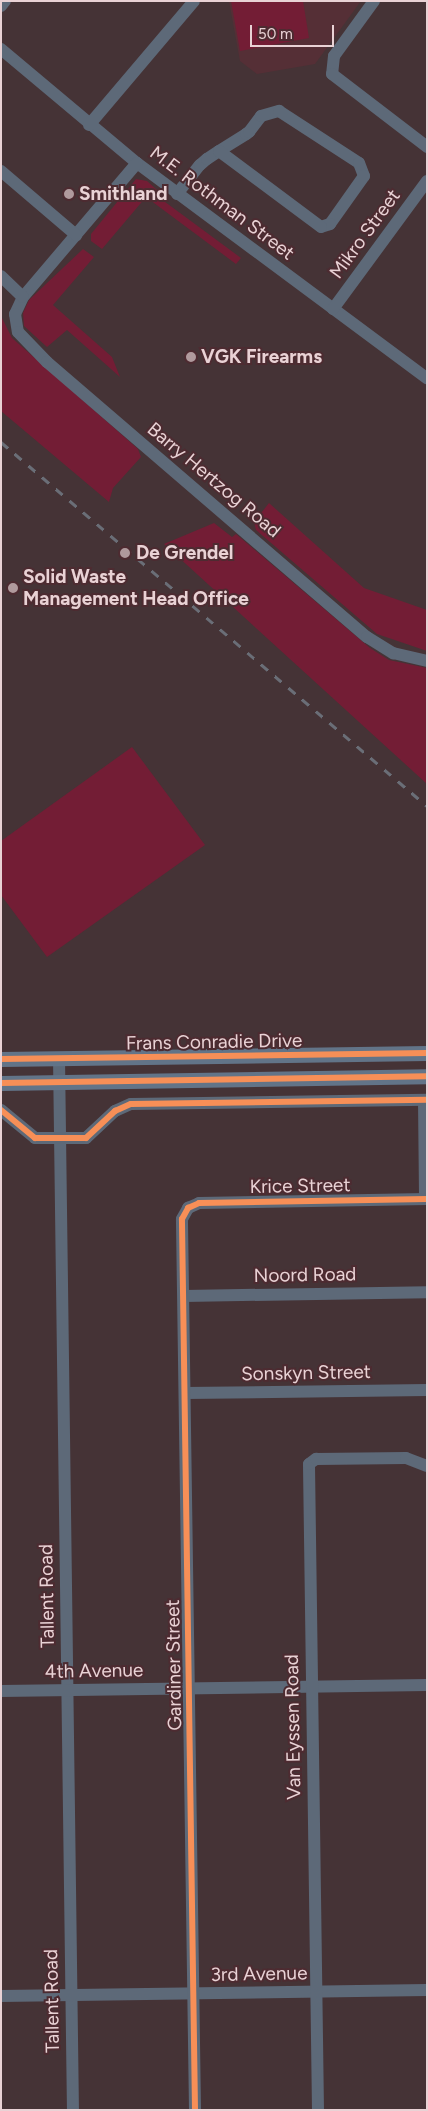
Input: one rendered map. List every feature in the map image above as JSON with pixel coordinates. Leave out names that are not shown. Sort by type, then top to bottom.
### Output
[{"type":"main road","name":"Frans Conradie Drive","points":[[1,1058],[427,1053]]},
{"type":"main road","name":"Frans Conradie Drive","points":[[1,1083],[427,1076]]},
{"type":"street","points":[[1,6],[5,1]]},
{"type":"street","points":[[89,124],[194,1]]},
{"type":"street","points":[[374,1],[334,56],[332,74],[427,147]]},
{"type":"street","name":"M.E. Rothman Street","points":[[1,50],[136,163],[427,378]]},
{"type":"street","points":[[177,194],[200,165],[219,151],[249,132],[261,116],[284,111],[360,163],[364,176],[330,224],[321,227],[219,151]]},
{"type":"street","points":[[1,276],[23,297],[136,163]]},
{"type":"street","points":[[1,171],[76,234]]},
{"type":"street","name":"Mikro Street","points":[[333,309],[427,181]]},
{"type":"street","name":"Barry Hertzog Road","points":[[23,297],[15,319],[26,344],[367,637],[393,653],[427,661]]},
{"type":"street","name":"Tallent Road","points":[[59,1058],[73,2110]]},
{"type":"street","points":[[1,1110],[29,1136],[60,1138],[91,1136],[115,1111],[137,1104],[425,1100],[426,1199]]},
{"type":"street","name":"Krice Street","points":[[182,1219],[188,1208],[198,1203],[426,1199]]},
{"type":"street","name":"Gardiner Street","points":[[182,1219],[195,2110]]},
{"type":"street","name":"Noord Road","points":[[184,1296],[427,1292]]},
{"type":"street","name":"Sonskyn Street","points":[[185,1393],[427,1390]]},
{"type":"street","name":"Van Eyssen Road","points":[[318,2110],[309,1464],[316,1459],[406,1458],[426,1465]]},
{"type":"street","name":"4th Avenue","points":[[1,1691],[427,1685]]},
{"type":"street","name":"3rd Avenue","points":[[1,1996],[427,1990]]},
{"type":"shaded area","points":[[229,1],[361,1],[315,64],[257,74],[240,61]]},
{"type":"shaded area","points":[[231,1],[303,1],[309,38],[240,51]]},
{"type":"shaded area","points":[[136,179],[147,181],[157,190],[157,196],[241,258],[236,264],[146,197],[102,249],[91,241],[91,234]]},
{"type":"shaded area","points":[[83,249],[94,257],[53,305],[112,357],[120,377],[67,330],[47,347],[24,326],[23,313],[29,300]]},
{"type":"shaded area","points":[[1,316],[12,338],[138,449],[141,457],[113,488],[109,502],[1,411]]},
{"type":"shaded area","points":[[269,503],[364,588],[427,610],[427,651],[377,634],[256,530],[254,522]]},
{"type":"shaded area","points":[[214,523],[232,537],[236,534],[370,648],[389,660],[427,668],[427,784],[164,544]]},
{"type":"shaded area","points":[[132,747],[205,845],[47,957],[1,895],[1,841]]},
{"type":"railway","points":[[1,442],[427,806]]},
{"type":"cycle path","points":[[1,1059],[427,1053]]},
{"type":"cycle path","points":[[1,1083],[427,1076]]},
{"type":"cycle path","points":[[1,1110],[35,1138],[86,1138],[115,1111],[131,1104],[427,1100]]},
{"type":"cycle path","points":[[195,2110],[182,1219],[188,1208],[199,1203],[427,1199]]},
{"type":"place","name":"Smithland","points":[[69,194]]},
{"type":"place","name":"VGK Firearms","points":[[191,357]]},
{"type":"place","name":"De Grendel","points":[[125,553]]},
{"type":"place","name":"Solid Waste Management Head Office","points":[[13,588]]}]
